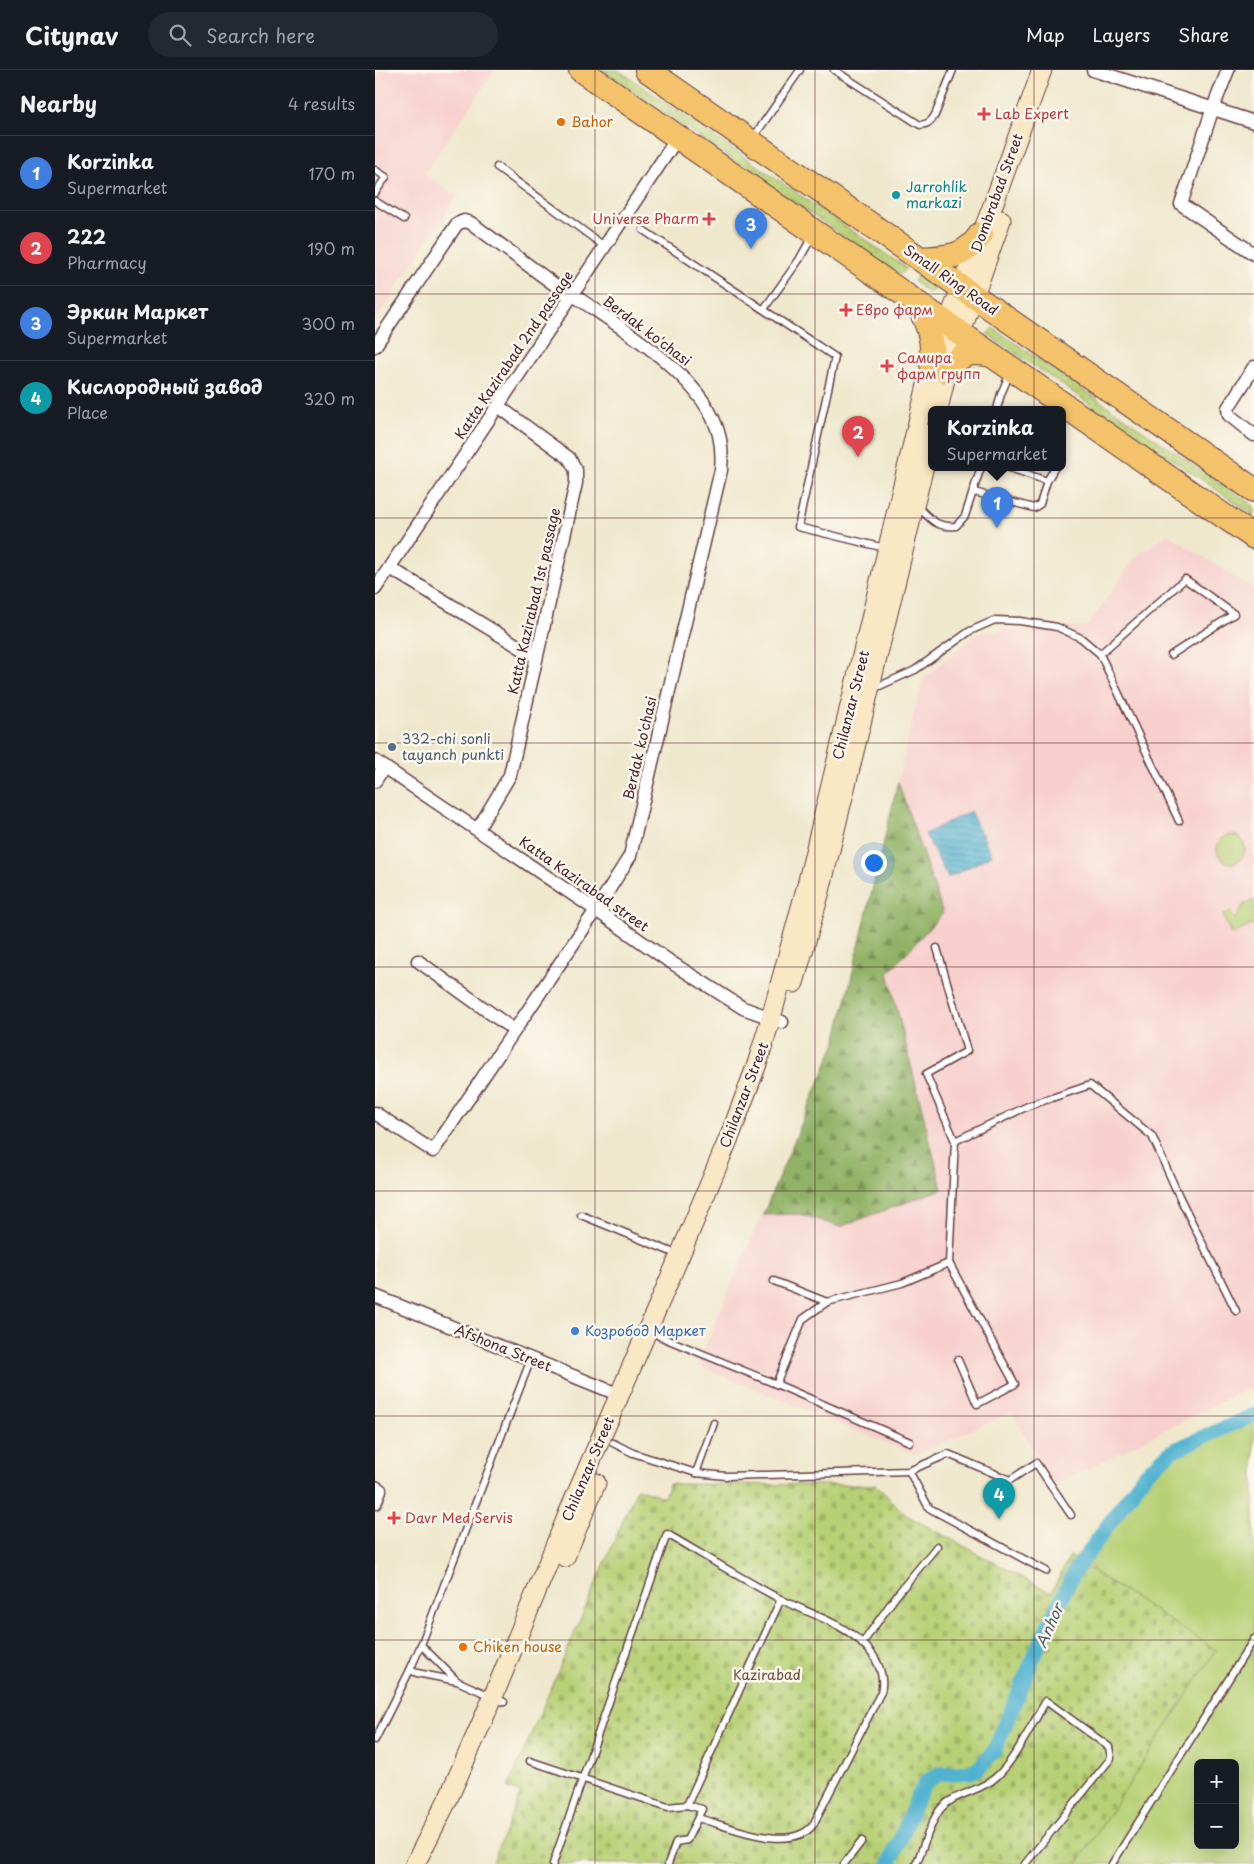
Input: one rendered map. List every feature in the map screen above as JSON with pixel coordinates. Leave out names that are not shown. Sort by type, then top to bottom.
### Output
[{"type":"highway","points":[[581,70],[1065,406]]},
{"type":"highway","name":"Small Ring Road","points":[[647,70],[1254,490]]},
{"type":"highway","points":[[921,259],[962,254],[969,249],[981,234]]},
{"type":"highway","points":[[917,303],[931,332],[933,354],[939,368],[956,361],[968,353],[978,352],[992,355]]},
{"type":"highway","points":[[1066,406],[1254,537]]},
{"type":"main road","name":"Dombrabad Street","points":[[967,292],[981,234],[1042,70]]},
{"type":"main road","name":"Dombrabad Street","points":[[967,292],[1005,206],[1054,70]]},
{"type":"main road","name":"Chilanzar Street","points":[[928,406],[939,368],[967,292]]},
{"type":"main road","name":"Chilanzar Street","points":[[938,406],[939,368]]},
{"type":"main road","name":"Chilanzar Street","points":[[429,1864],[458,1806],[566,1520],[626,1397],[659,1336],[742,1137],[768,1068],[807,885],[887,549],[928,406]]},
{"type":"main road","name":"Chilanzar Street","points":[[415,1864],[498,1700],[613,1443],[626,1397],[680,1255],[731,1133],[757,1064],[777,1020],[819,895],[928,450]]},
{"type":"street","points":[[1093,70],[1254,122]]},
{"type":"street","points":[[1228,70],[1213,108],[1181,204],[1254,254]]},
{"type":"street","name":"Katta Kazirabad 2nd passage","points":[[375,589],[678,137]]},
{"type":"street","name":"Berdak ko'chasi","points":[[375,346],[457,224],[460,222],[471,223],[661,358],[688,382],[714,421],[722,453],[721,470],[630,856],[596,910],[433,1151],[375,1113]]},
{"type":"street","points":[[1254,367],[1228,408],[1229,415],[1254,434]]},
{"type":"street","name":"Katta Kazirabad 1st passage","points":[[478,830],[510,775],[577,477],[569,458],[498,406]]},
{"type":"street","points":[[390,568],[536,657]]},
{"type":"street","points":[[375,781],[379,764]]},
{"type":"street","name":"Katta Kazirabad street","points":[[379,764],[669,961],[743,1008],[777,1020]]},
{"type":"street","points":[[418,960],[514,1030]]},
{"type":"street","name":"Afshona Street","points":[[375,1296],[626,1397]]},
{"type":"street","points":[[375,1487],[381,1490],[375,1503]]},
{"type":"lane","points":[[751,142],[801,70]]},
{"type":"lane","points":[[834,70],[920,125],[931,121],[935,115],[953,70]]},
{"type":"lane","points":[[497,167],[604,246]]},
{"type":"lane","points":[[375,170],[386,177],[375,193]]},
{"type":"lane","points":[[375,201],[404,220]]},
{"type":"lane","points":[[643,230],[835,357],[798,527],[887,549]]},
{"type":"lane","points":[[764,310],[799,260],[815,232]]},
{"type":"lane","points":[[998,406],[1012,369]]},
{"type":"lane","points":[[915,504],[937,524],[956,526],[965,516],[980,471]]},
{"type":"lane","points":[[1018,471],[1047,481]]},
{"type":"lane","points":[[974,492],[1034,508],[1040,504],[1047,481],[1053,471]]},
{"type":"lane","points":[[1100,654],[1185,579],[1234,614],[1171,655]]},
{"type":"lane","points":[[869,690],[915,670],[970,631],[995,620],[1020,621],[1057,627],[1081,638],[1100,654],[1179,820]]},
{"type":"lane","points":[[937,948],[967,1051],[926,1074],[955,1141],[949,1263],[1015,1384],[977,1404],[957,1360]]},
{"type":"lane","points":[[955,1141],[1028,1106],[1090,1086],[1153,1136],[1179,1196],[1236,1311]]},
{"type":"lane","points":[[581,1215],[680,1255]]},
{"type":"lane","points":[[776,1384],[803,1319],[827,1302],[902,1283],[949,1263]]},
{"type":"lane","points":[[774,1281],[827,1302]]},
{"type":"lane","points":[[659,1336],[910,1442]]},
{"type":"lane","points":[[375,1740],[421,1645],[531,1359]]},
{"type":"lane","points":[[696,1473],[714,1423]]},
{"type":"lane","points":[[613,1443],[633,1454],[696,1473],[726,1476],[909,1471],[948,1454],[1010,1480],[1036,1464],[1071,1515]]},
{"type":"lane","points":[[909,1471],[929,1508],[1046,1570]]},
{"type":"lane","points":[[553,1864],[667,1534],[781,1599],[831,1621],[862,1644],[873,1655],[880,1669],[883,1682],[881,1692],[809,1830],[792,1838],[771,1838],[698,1818]]},
{"type":"lane","points":[[862,1644],[896,1596],[937,1546]]},
{"type":"lane","points":[[687,1806],[781,1599]]},
{"type":"lane","points":[[1112,1864],[1254,1639]]},
{"type":"lane","points":[[421,1645],[457,1681]]},
{"type":"lane","points":[[410,1670],[457,1681],[498,1700]]},
{"type":"lane","points":[[916,1864],[939,1812],[948,1802],[982,1787],[1005,1769],[1045,1701],[1109,1747],[1111,1758],[1025,1864]]},
{"type":"lane","points":[[530,1761],[668,1806],[687,1806],[701,1809],[687,1840],[676,1842],[668,1864]]},
{"type":"lane","points":[[844,1864],[862,1841]]},
{"type":"shaded area","points":[[381,70],[495,70],[424,174],[457,196],[375,321],[375,79]]},
{"type":"shaded area","points":[[1168,534],[1254,589],[1254,1385],[1054,1486],[1012,1412],[915,1455],[697,1365],[836,1042],[922,680],[977,633],[1009,629],[1035,631],[1038,624],[1087,627],[1136,557]]},
{"type":"green space","points":[[602,70],[618,70],[906,268],[900,275]]},
{"type":"green space","points":[[918,275],[932,285],[934,291],[927,292],[914,282]]},
{"type":"green space","points":[[993,328],[1254,506],[1254,515],[987,334]]},
{"type":"green space","points":[[898,782],[943,913],[888,973],[942,1189],[840,1227],[800,1214],[763,1215],[836,1042]]},
{"type":"green space","points":[[1231,835],[1241,839],[1245,849],[1241,859],[1231,863],[1221,859],[1217,849],[1221,839]]},
{"type":"green space","points":[[1254,900],[1254,924],[1231,935],[1223,915],[1230,911],[1235,920],[1244,904]]},
{"type":"green space","points":[[1254,1415],[1254,1864],[1077,1864],[1216,1650],[1094,1572],[1085,1557],[1136,1484],[1160,1460],[1192,1441]]},
{"type":"green space","name":"Kazirabad","points":[[669,1484],[876,1485],[906,1515],[1051,1593],[1070,1556],[1216,1650],[1077,1864],[492,1864],[521,1793],[508,1788],[637,1488],[664,1497]]},
{"type":"water","points":[[970,811],[992,855],[948,878],[925,834]]},
{"type":"waterway","name":"Anhor","points":[[889,1864],[917,1798],[927,1781],[939,1774],[971,1772],[981,1766],[995,1749],[1041,1640],[1075,1571],[1145,1474],[1172,1451],[1254,1415]]},
{"type":"place","name":"Lab Expert","points":[[984,114]]},
{"type":"place","name":"Bahor","points":[[561,122]]},
{"type":"place","name":"Jarrohlik markazi","points":[[896,195]]},
{"type":"place","name":"Universe Pharm","points":[[709,219]]},
{"type":"place","name":"Эркин Маркет","points":[[751,249]]},
{"type":"place","name":"Евро фарм","points":[[846,310]]},
{"type":"place","name":"Самира фарм групп","points":[[887,366]]},
{"type":"place","name":"222","points":[[858,457]]},
{"type":"place","name":"Korzinka","points":[[997,528]]},
{"type":"place","name":"332-chi sonli tayanch punkti","points":[[392,747]]},
{"type":"place","name":"Козробод Маркет","points":[[575,1331]]},
{"type":"place","name":"Davr Med Servis","points":[[394,1518]]},
{"type":"place","name":"Кислородный завод","points":[[999,1519]]},
{"type":"place","name":"Chiken house","points":[[463,1647]]}]
